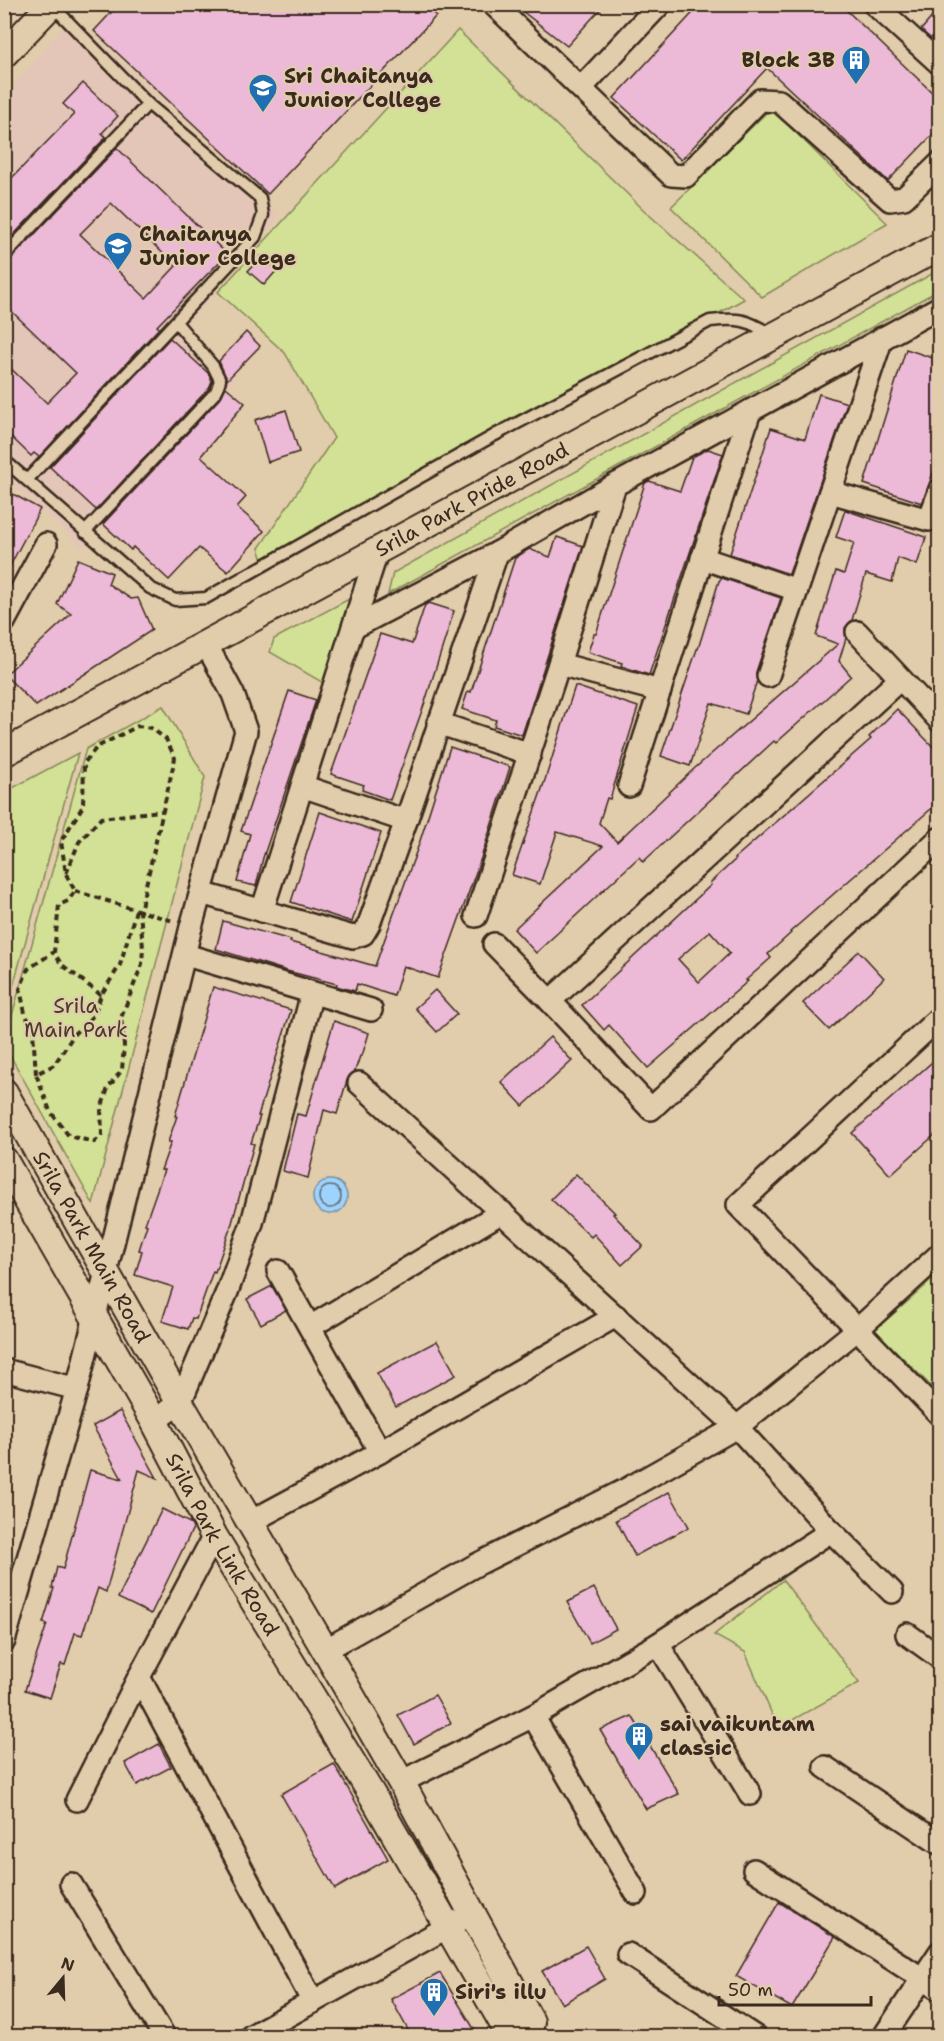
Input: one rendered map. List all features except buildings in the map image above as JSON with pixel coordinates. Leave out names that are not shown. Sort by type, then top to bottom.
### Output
[{"type":"street","points":[[493,4],[671,176],[686,176],[760,100],[768,99],[779,101],[890,200],[904,198],[939,163]]},
{"type":"street","points":[[581,88],[660,4]]},
{"type":"street","points":[[874,4],[939,64]]},
{"type":"street","points":[[4,54],[52,5]]},
{"type":"street","name":"Srila Park Pride Road","points":[[4,753],[939,246]]},
{"type":"street","points":[[353,628],[497,554],[615,485],[939,307]]},
{"type":"street","points":[[768,676],[882,338]]},
{"type":"street","points":[[629,786],[750,411]]},
{"type":"street","points":[[476,916],[615,485]]},
{"type":"street","points":[[830,492],[929,520],[939,490]]},
{"type":"street","points":[[4,622],[45,544]]},
{"type":"street","points":[[262,911],[377,552]]},
{"type":"street","points":[[201,893],[353,937],[363,934],[369,924],[406,821],[497,554]]},
{"type":"street","points":[[702,558],[797,590]]},
{"type":"street","points":[[857,632],[939,721]]},
{"type":"street","points":[[4,1641],[77,1389],[186,956],[191,927],[246,731],[233,694],[206,644]]},
{"type":"street","points":[[559,664],[660,692]]},
{"type":"street","points":[[550,1001],[900,679]]},
{"type":"street","points":[[438,723],[530,753]]},
{"type":"street","points":[[302,786],[406,821]]},
{"type":"street","points":[[494,944],[651,1109],[939,838]]},
{"type":"street","points":[[186,956],[371,1010]]},
{"type":"street","points":[[154,1421],[180,1403],[227,1292],[252,1223],[312,993]]},
{"type":"street","points":[[939,1017],[738,1205],[939,1415]]},
{"type":"street","points":[[359,1083],[737,1427],[831,1531],[891,1592]]},
{"type":"street","name":"Srila Park Main Road","points":[[4,1092],[180,1403]]},
{"type":"street","name":"Srila Park Link Road","points":[[4,1160],[154,1421],[214,1536],[371,1793],[508,2032],[515,2037]]},
{"type":"street","points":[[310,1327],[502,1212]]},
{"type":"street","points":[[325,1650],[476,1564],[627,1490],[737,1427],[858,1329],[939,1254]]},
{"type":"street","points":[[278,1271],[380,1452]]},
{"type":"street","points":[[250,1522],[380,1452],[616,1316]]},
{"type":"street","points":[[4,1370],[77,1389]]},
{"type":"street","name":"Srila Park Link Road","points":[[180,1403],[401,1782],[473,1913],[531,2022],[528,2037]]},
{"type":"street","points":[[401,1782],[533,1716],[657,1644],[831,1531]]},
{"type":"street","points":[[77,1800],[214,1536]]},
{"type":"street","points":[[907,1634],[939,1658]]},
{"type":"street","points":[[657,1644],[750,1794]]},
{"type":"street","points":[[139,1677],[313,2002]]},
{"type":"street","points":[[533,1716],[636,1893]]},
{"type":"street","points":[[825,1767],[939,1844]]},
{"type":"street","points":[[754,1870],[939,1990]]},
{"type":"street","points":[[71,1884],[164,2037]]},
{"type":"street","points":[[251,2037],[473,1913]]},
{"type":"street","points":[[884,2037],[939,1952]]},
{"type":"street","points":[[628,1954],[754,2037]]},
{"type":"lane","points":[[27,480],[255,237],[263,215],[260,198],[148,104],[52,5]]},
{"type":"lane","points":[[4,256],[148,104]]},
{"type":"lane","points":[[4,460],[150,588],[176,600],[206,598],[495,435],[710,321],[738,318],[774,336]]},
{"type":"lane","points":[[85,532],[216,392],[220,380],[213,366],[176,322]]},
{"type":"path","points":[[36,1074],[54,1065],[75,1033],[94,1015],[101,996],[120,965],[138,910],[175,759],[166,739],[151,728],[138,726],[97,747],[84,763],[83,806],[61,841],[66,874],[75,891],[138,910],[191,927]]},
{"type":"path","points":[[66,874],[79,842],[101,818],[161,811]]},
{"type":"path","points":[[75,891],[68,902],[59,905],[54,952],[61,964],[101,996]]},
{"type":"path","points":[[54,952],[28,969],[20,989],[25,1013],[33,1031],[36,1074],[50,1111],[69,1136],[94,1142],[102,1134],[101,1109],[108,1088],[122,1070],[124,1045],[121,1018],[142,964],[143,948],[138,910]]},
{"type":"shaded area","name":"Chaitanya Junior College","points":[[72,15],[279,216],[185,327],[235,379],[83,548],[5,477],[4,98]]},
{"type":"green space","points":[[458,30],[648,214],[744,299],[266,569],[259,548],[334,438],[285,353],[218,292]]},
{"type":"green space","points":[[771,108],[887,223],[762,297],[671,207]]},
{"type":"green space","points":[[939,270],[939,290],[388,594],[393,573]]},
{"type":"green space","points":[[349,599],[351,603],[325,684],[270,652],[274,639]]},
{"type":"green space","name":"Srila Main Park","points":[[163,706],[205,777],[93,1204],[5,1046],[5,1041],[86,749]]},
{"type":"green space","points":[[78,753],[5,1015],[5,792]]},
{"type":"green space","points":[[939,1274],[939,1394],[875,1330]]},
{"type":"green space","points":[[783,1580],[859,1683],[778,1728],[745,1652],[714,1635]]},
{"type":"water","points":[[330,1180],[342,1185],[347,1197],[342,1209],[330,1214],[318,1209],[313,1197],[318,1185]]},
{"type":"place","name":"Block 3B","points":[[856,86]]},
{"type":"place","name":"Sri Chaitanya Junior College","points":[[263,114]]},
{"type":"place","name":"Chaitanya Junior College","points":[[118,272]]},
{"type":"place","name":"sai vaikuntam classic","points":[[639,1762]]},
{"type":"place","name":"Siri's illu","points":[[434,2018]]}]
